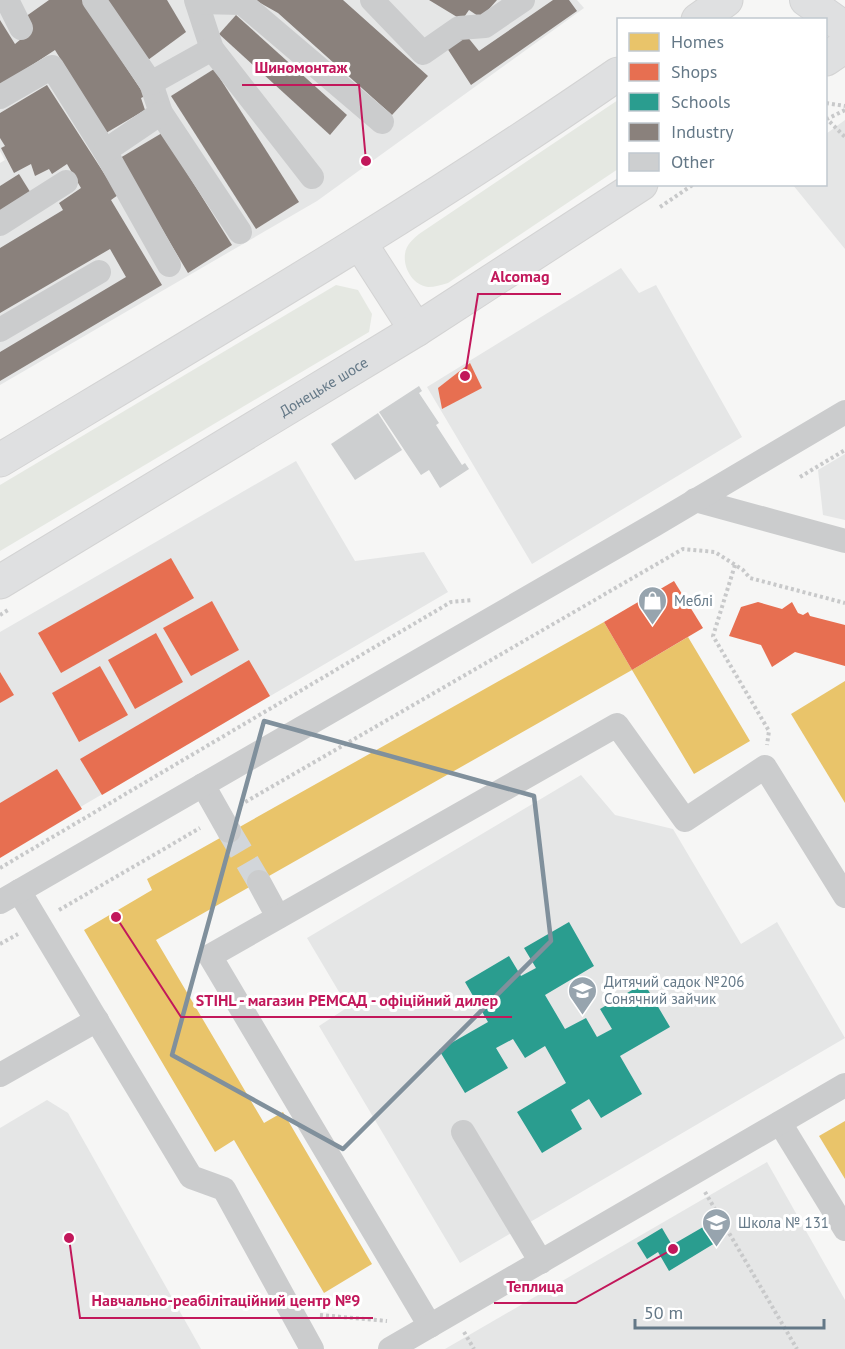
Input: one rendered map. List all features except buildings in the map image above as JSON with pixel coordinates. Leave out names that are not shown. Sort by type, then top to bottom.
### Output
[{"type":"highway","points":[[701,18],[726,0]]},
{"type":"highway","points":[[827,58],[845,46]]},
{"type":"highway","points":[[0,460],[360,243],[562,113],[617,75]]},
{"type":"highway","name":"Донецьке шосе","points":[[0,582],[416,330],[638,186]]},
{"type":"highway","points":[[360,243],[416,330]]},
{"type":"main road","points":[[806,0],[845,28]]},
{"type":"street","points":[[7,0],[21,28]]},
{"type":"street","points":[[94,0],[151,83],[161,113],[240,232]]},
{"type":"street","points":[[372,0],[423,53],[459,28],[485,26],[523,0]]},
{"type":"street","points":[[312,177],[212,49],[197,1],[242,3],[382,122]]},
{"type":"street","points":[[151,83],[212,49]]},
{"type":"street","points":[[0,97],[52,67],[105,151],[169,265]]},
{"type":"street","points":[[105,151],[161,113]]},
{"type":"street","points":[[0,225],[66,182]]},
{"type":"street","points":[[0,330],[99,272]]},
{"type":"street","points":[[312,1349],[224,1189],[191,1177],[38,922],[10,897],[845,412]]},
{"type":"street","points":[[695,500],[845,541]]},
{"type":"street","points":[[430,1326],[210,956],[617,724],[685,820],[765,766],[837,865],[845,896]]},
{"type":"street","points":[[203,785],[225,824]]},
{"type":"street","points":[[259,882],[278,917]]},
{"type":"street","points":[[0,1075],[97,1020]]},
{"type":"street","points":[[390,1349],[845,1085]]},
{"type":"street","points":[[780,1123],[845,1229]]},
{"type":"street","points":[[463,1132],[541,1262]]},
{"type":"path","points":[[827,104],[845,108]]},
{"type":"path","points":[[845,108],[827,120],[845,137]]},
{"type":"path","points":[[800,477],[845,450]]},
{"type":"path","points":[[0,944],[225,824],[683,549],[715,552],[750,578],[845,603]]},
{"type":"path","points":[[735,565],[713,636],[769,731],[765,766]]},
{"type":"path","points":[[0,868],[451,602]]},
{"type":"path","points":[[694,1173],[796,1349]]},
{"type":"path","points":[[291,1312],[430,1326]]},
{"type":"path","points":[[466,1336],[474,1349]]},
{"type":"highlighted area","points":[[264,721],[534,796],[551,941],[343,1149],[172,1055]]},
{"type":"shaded area","points":[[0,0],[577,0],[584,8],[317,201],[0,385],[0,163],[5,160],[0,151]]},
{"type":"shaded area","points":[[617,101],[617,170],[448,283],[423,286],[410,275],[405,254],[408,245],[417,236]]},
{"type":"shaded area","points":[[845,120],[845,249],[794,186],[827,186],[827,133]]},
{"type":"shaded area","points":[[621,268],[639,293],[656,285],[742,437],[532,564],[427,387]]},
{"type":"shaded area","points":[[336,285],[358,290],[372,314],[369,332],[0,551],[0,485]]},
{"type":"shaded area","points":[[845,454],[845,520],[823,515],[818,470]]},
{"type":"shaded area","points":[[296,461],[355,561],[424,552],[448,592],[0,854],[0,632]]},
{"type":"shaded area","name":"Дитячий садок №206 Сонячний зайчик","points":[[581,775],[615,815],[673,829],[741,944],[777,922],[845,1038],[460,1263],[319,1026],[348,1007],[307,938]]},
{"type":"shaded area","points":[[47,1100],[68,1113],[201,1349],[0,1349],[0,1128]]},
{"type":"shaded area","name":"Школа № 131","points":[[767,1162],[845,1300],[845,1349],[445,1349]]},
{"type":"tunnel","points":[[229,831],[259,882]]},
{"type":"place","name":"Шиномонтаж","points":[[366,161]]},
{"type":"place","name":"Alcomag","points":[[465,376]]},
{"type":"place","name":"Меблі","points":[[653,626]]},
{"type":"place","name":"STIHL - магазин РЕМСАД - офіційний дилер","points":[[116,917]]},
{"type":"place","name":"Дитячий садок №206 Сонячний зайчик","points":[[583,1016]]},
{"type":"place","name":"Навчально-реабілітаційний центр №9","points":[[69,1238]]},
{"type":"place","name":"Школа № 131","points":[[717,1248]]},
{"type":"place","name":"Теплица","points":[[673,1249]]}]
